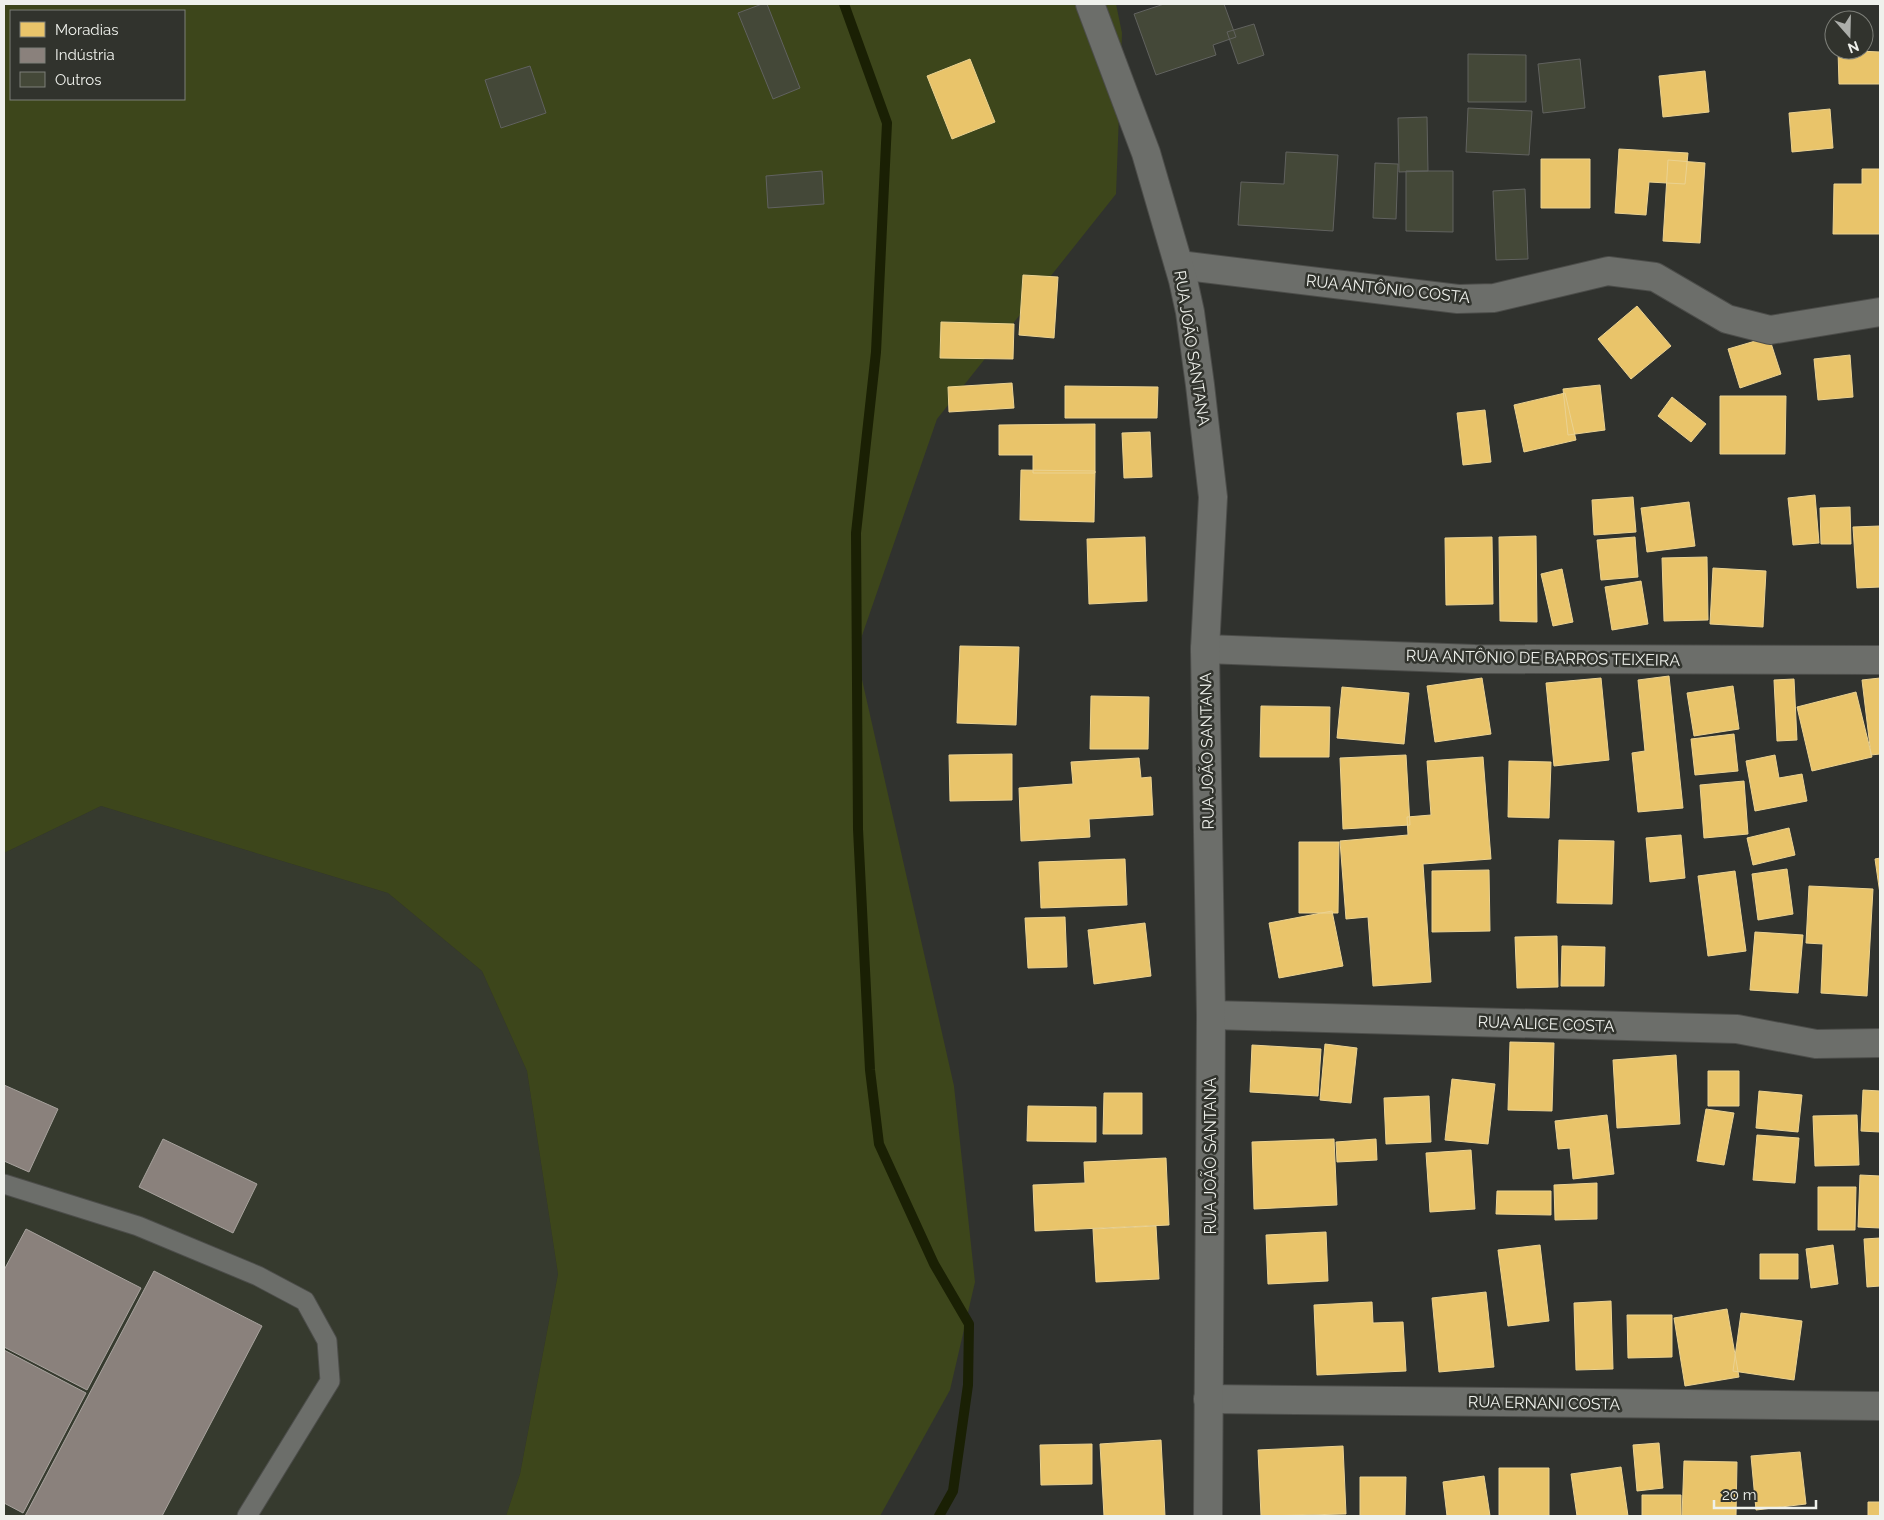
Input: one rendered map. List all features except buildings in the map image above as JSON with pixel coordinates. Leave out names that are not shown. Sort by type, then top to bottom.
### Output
[{"type":"street","name":"RUA JOÃO SANTANA","points":[[1090,4],[1146,153],[1180,265],[1191,322],[1213,497],[1205,649],[1211,1014],[1208,1516]]},
{"type":"street","name":"RUA ANTÔNIO COSTA","points":[[1180,265],[1458,299],[1494,298],[1608,271],[1618,272],[1656,277],[1727,319],[1770,330],[1880,312]]},
{"type":"street","name":"RUA ANTÔNIO DE BARROS TEIXEIRA","points":[[1205,649],[1475,659],[1880,660]]},
{"type":"street","name":"RUA ALICE COSTA","points":[[1211,1014],[1736,1029],[1816,1044],[1880,1043]]},
{"type":"street","name":"RUA ERNANI COSTA","points":[[1208,1399],[1880,1406]]},
{"type":"lane","points":[[4,1184],[138,1226],[258,1276],[305,1300],[327,1341],[330,1381],[248,1516]]},
{"type":"shaded area","points":[[101,806],[388,893],[482,971],[527,1071],[558,1274],[520,1474],[506,1516],[4,1516],[4,853]]},
{"type":"green space","points":[[4,4],[1116,4],[1122,33],[1116,194],[937,419],[856,653],[954,1086],[975,1282],[950,1390],[880,1516],[506,1516],[520,1474],[558,1274],[527,1071],[482,971],[388,893],[101,806],[4,853]]},
{"type":"waterway","points":[[844,4],[887,123],[876,352],[856,533],[858,829],[870,1070],[879,1144],[934,1264],[969,1324],[968,1385],[953,1491],[939,1516]]}]
